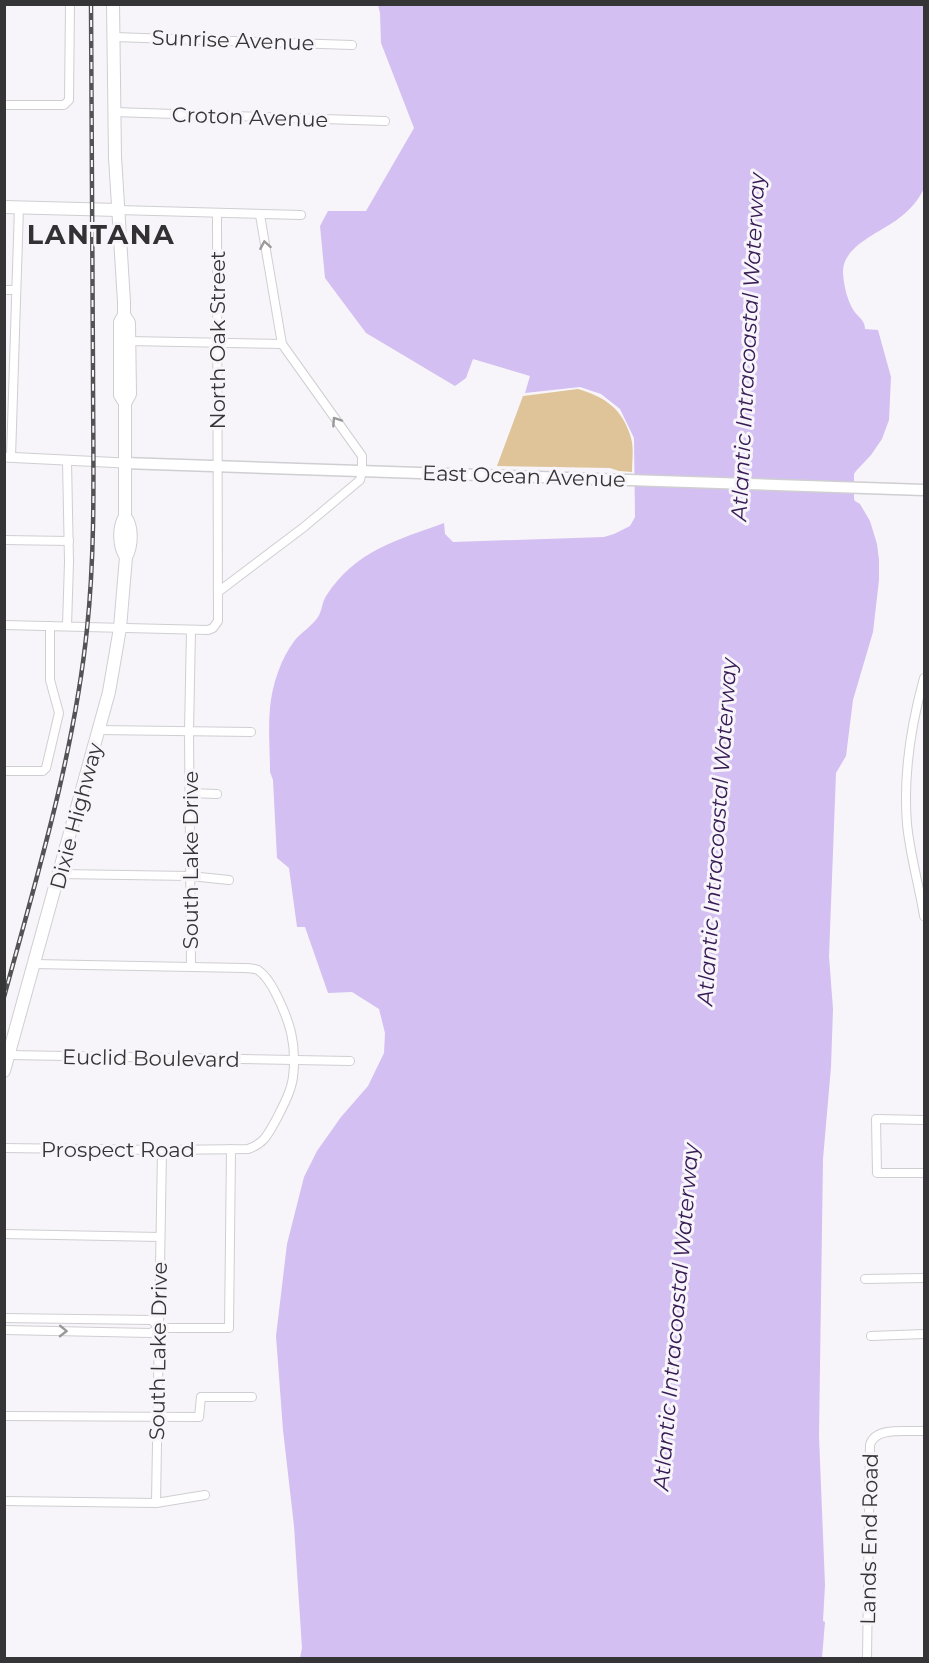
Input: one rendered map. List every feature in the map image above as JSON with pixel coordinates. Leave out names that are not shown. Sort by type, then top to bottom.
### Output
[{"type":"main road","name":"Dixie Highway","points":[[4,1071],[109,692],[120,628],[126,557],[121,550],[121,522],[125,517],[125,403],[130,394],[129,323],[124,315],[118,210],[113,4]]},
{"type":"main road","points":[[4,207],[118,210]]},
{"type":"main road","name":"Dixie Highway","points":[[124,315],[120,322],[120,395],[125,403]]},
{"type":"main road","name":"East Ocean Avenue","points":[[124,463],[924,490]]},
{"type":"street","points":[[4,105],[55,105],[66,104],[69,100],[70,4]]},
{"type":"street","name":"Sunrise Avenue","points":[[114,36],[352,45]]},
{"type":"street","name":"Croton Avenue","points":[[114,112],[385,121]]},
{"type":"street","points":[[19,207],[16,290],[9,374],[8,457],[124,463]]},
{"type":"street","points":[[118,210],[301,216]]},
{"type":"street","name":"North Oak Street","points":[[191,630],[208,630],[213,628],[218,621],[216,214]]},
{"type":"street","points":[[218,592],[304,527],[360,480],[362,471],[362,456],[282,344],[260,216]]},
{"type":"street","points":[[4,290],[16,290]]},
{"type":"street","points":[[129,340],[282,344]]},
{"type":"street","points":[[67,461],[69,541],[67,626]]},
{"type":"street","points":[[4,540],[69,541]]},
{"type":"street","points":[[4,625],[191,630]]},
{"type":"street","points":[[4,771],[43,771],[46,768],[59,714],[50,680],[50,626]]},
{"type":"street","name":"South Lake Drive","points":[[191,630],[189,731],[191,967],[244,968],[259,971],[271,985],[286,1013],[292,1033],[293,1079],[288,1096],[269,1133],[260,1145],[248,1149],[231,1149]]},
{"type":"street","points":[[924,678],[909,752],[906,805],[910,846],[924,916]]},
{"type":"street","points":[[99,730],[251,732]]},
{"type":"street","points":[[190,793],[217,794]]},
{"type":"street","points":[[60,874],[190,876],[229,880]]},
{"type":"street","points":[[34,964],[191,967]]},
{"type":"street","name":"Euclid Boulevard","points":[[8,1055],[350,1061]]},
{"type":"street","points":[[924,1120],[876,1119],[877,1173],[924,1173]]},
{"type":"street","name":"Prospect Road","points":[[4,1148],[231,1149]]},
{"type":"street","points":[[4,1330],[151,1333],[159,1328],[230,1328],[231,1149]]},
{"type":"street","name":"South Lake Drive","points":[[156,1503],[162,1150]]},
{"type":"street","points":[[4,1234],[160,1237]]},
{"type":"street","points":[[865,1280],[924,1278]]},
{"type":"street","points":[[4,1318],[152,1320],[159,1328]]},
{"type":"street","points":[[871,1336],[924,1334]]},
{"type":"street","points":[[4,1416],[199,1417],[201,1397],[252,1397]]},
{"type":"street","name":"Lands End Road","points":[[867,1659],[871,1439],[879,1433],[924,1431]]},
{"type":"street","points":[[4,1502],[156,1503],[205,1495]]},
{"type":"shaded area","points":[[578,389],[605,400],[623,419],[632,442],[632,472],[610,468],[497,466],[523,396]]},
{"type":"water","name":"Atlantic Intracoastal Waterway","points":[[378,5],[924,5],[924,188],[906,212],[864,240],[849,254],[843,271],[846,291],[854,311],[863,321],[865,329],[878,330],[891,377],[889,420],[882,439],[854,474],[854,499],[860,504],[870,521],[877,544],[879,580],[873,632],[853,700],[846,756],[836,773],[829,956],[833,1009],[831,1067],[823,1159],[819,1436],[825,1585],[822,1658],[300,1658],[302,1648],[294,1526],[283,1430],[276,1336],[287,1244],[304,1177],[317,1151],[341,1117],[368,1086],[384,1053],[385,1033],[379,1009],[352,992],[328,993],[305,927],[297,927],[289,868],[277,858],[269,732],[270,708],[275,681],[290,647],[318,617],[325,598],[337,581],[350,568],[378,549],[444,523],[445,534],[453,542],[604,537],[630,526],[635,517],[634,438],[620,409],[601,394],[580,387],[525,393],[530,376],[473,359],[466,378],[455,386],[366,333],[325,278],[320,226],[328,211],[366,211],[414,128],[381,43]]},
{"type":"railway","points":[[4,997],[64,769],[81,676],[90,597],[93,533],[91,4]]},
{"type":"district","name":"LANTANA","points":[[101,234]]}]
